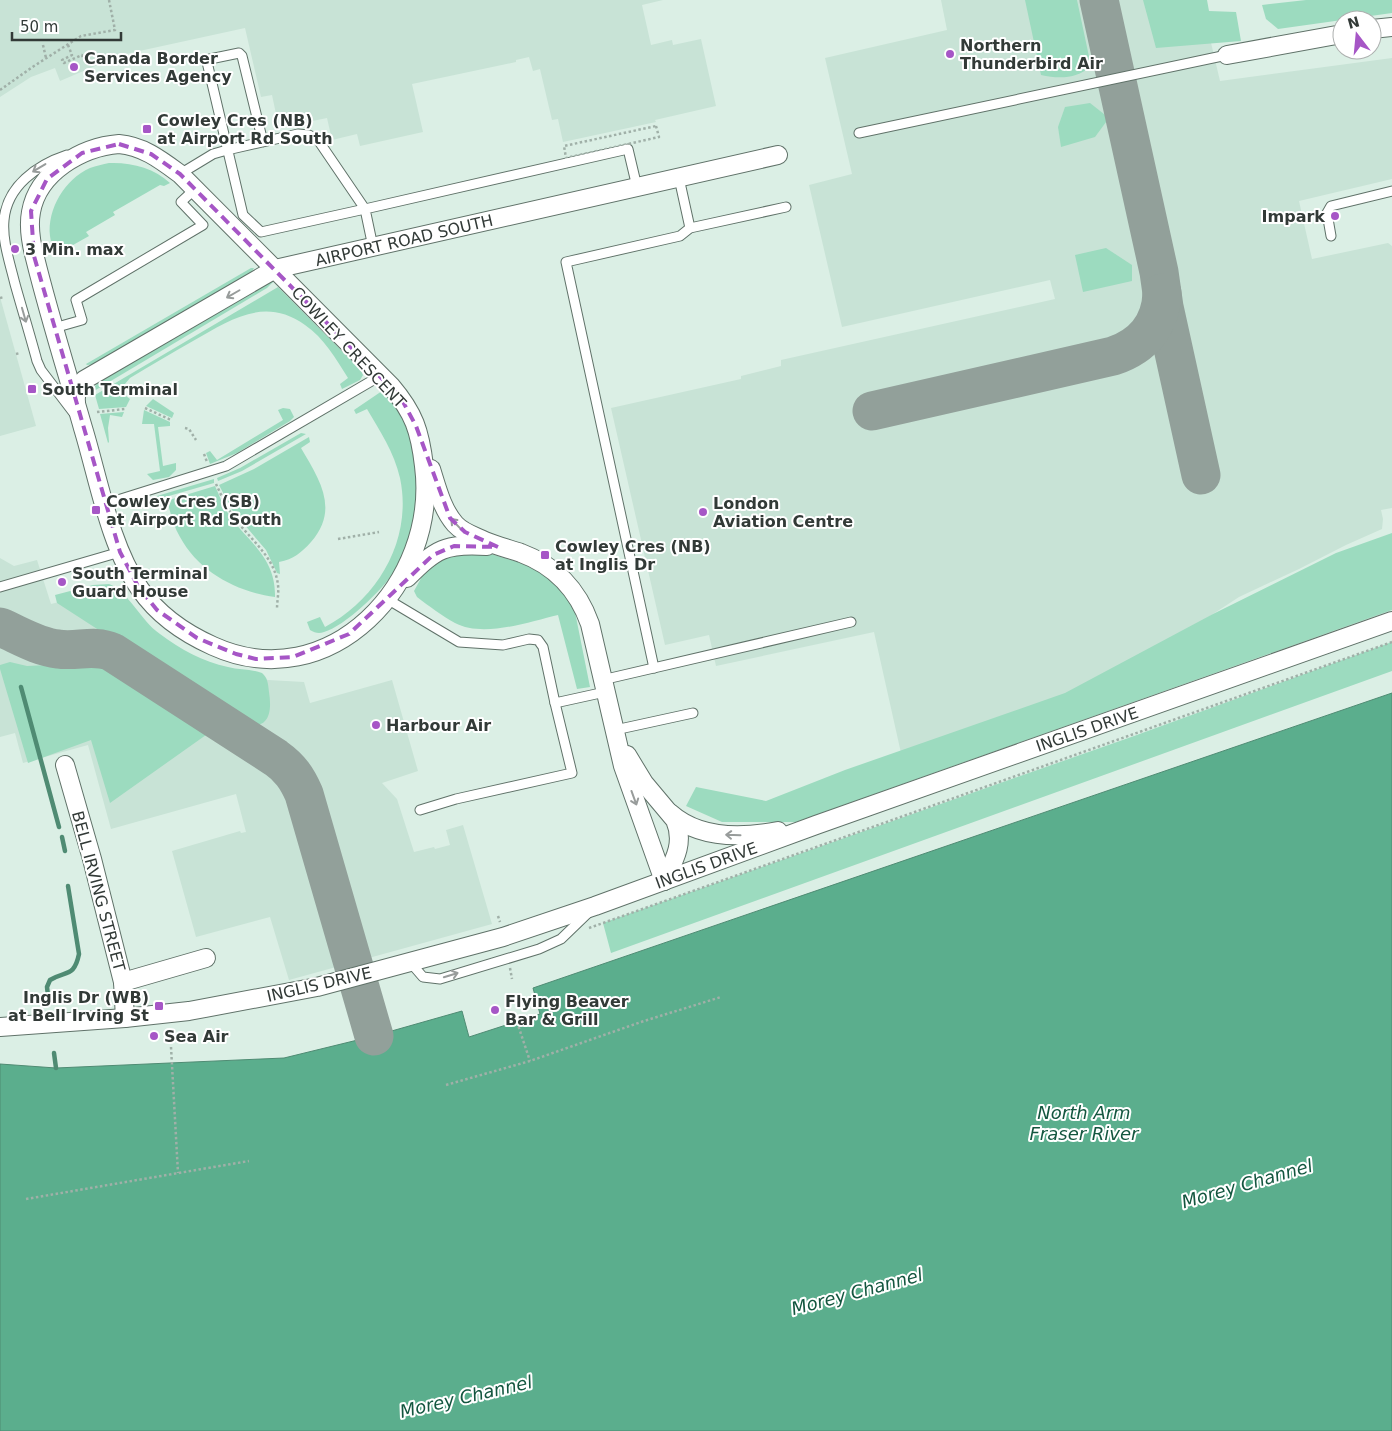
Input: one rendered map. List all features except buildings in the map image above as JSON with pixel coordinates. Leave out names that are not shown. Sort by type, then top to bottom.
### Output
[{"type":"street","points":[[1227,54],[1332,36]]},
{"type":"street","name":"COWLEY CRESCENT","points":[[120,144],[137,147],[152,154],[180,174],[380,376],[409,410],[420,437],[425,472],[426,498],[424,517],[420,536],[412,556],[391,595],[363,623],[335,643],[293,657],[276,659],[256,658],[217,648],[197,638],[170,620],[157,610],[143,594],[120,552],[31,243],[31,211],[42,186],[55,172],[74,158],[101,146],[120,144]]},
{"type":"street","name":"AIRPORT ROAD SOUTH","points":[[77,408],[76,395],[79,386],[84,380],[275,270],[778,155]]},
{"type":"street","points":[[420,437],[439,496],[450,518],[457,526],[465,532],[498,547],[535,559],[554,571],[569,584],[584,608],[590,624],[623,766],[664,881]]},
{"type":"street","points":[[391,595],[423,562],[444,549],[464,545],[498,547]]},
{"type":"street","name":"INGLIS DRIVE","points":[[0,1027],[125,1018],[189,1011],[318,987],[503,936],[595,906],[816,825],[1392,621]]},
{"type":"street","points":[[615,732],[644,783],[677,825],[679,844],[676,857],[664,881]]},
{"type":"street","name":"BELL IRVING STREET","points":[[65,765],[92,859],[123,982],[125,1018]]},
{"type":"street","points":[[665,808],[684,823],[705,832],[721,834],[753,835],[816,825]]},
{"type":"street","points":[[123,982],[206,958]]},
{"type":"lane","points":[[263,142],[240,52],[210,59],[207,62],[243,215],[261,232],[628,149],[636,187]]},
{"type":"lane","points":[[859,133],[1227,54]]},
{"type":"lane","points":[[180,174],[213,154],[298,134],[309,135],[318,140],[365,209],[373,247]]},
{"type":"lane","name":"COWLEY CRESCENT","points":[[83,428],[77,417],[41,370],[37,361],[9,261],[2,219],[13,193],[30,174],[64,156],[101,146]]},
{"type":"lane","points":[[679,178],[690,228]]},
{"type":"lane","points":[[54,328],[82,320],[76,300],[203,226],[181,202],[194,189]]},
{"type":"lane","points":[[1331,236],[1327,213],[1331,206],[1392,191]]},
{"type":"lane","points":[[654,668],[566,262],[680,236],[690,228],[786,207]]},
{"type":"lane","points":[[105,504],[240,460],[380,376]]},
{"type":"lane","points":[[0,587],[120,552]]},
{"type":"lane","points":[[391,595],[459,642],[503,644],[529,639],[538,640],[543,647],[572,772],[456,799],[420,810]]},
{"type":"lane","points":[[556,703],[654,668],[851,622]]},
{"type":"lane","points":[[615,732],[693,712]]},
{"type":"lane","points":[[410,962],[423,977],[440,979],[539,949],[562,939],[595,906]]},
{"type":"path","points":[[0,90],[81,36],[115,30],[109,0]]},
{"type":"path","points":[[44,45],[46,58]]},
{"type":"path","points":[[68,45],[72,55],[62,60],[64,63],[82,55],[82,58]]},
{"type":"path","points":[[145,408],[171,420]]},
{"type":"path","points":[[97,412],[125,409]]},
{"type":"path","points":[[185,428],[189,429],[196,440]]},
{"type":"path","points":[[216,484],[230,512],[257,543],[274,571],[278,585],[277,609]]},
{"type":"path","points":[[338,539],[379,532]]},
{"type":"path","points":[[588,929],[1392,642]]},
{"type":"path","points":[[446,1085],[530,1061],[641,1022],[721,997]]},
{"type":"path","points":[[517,1022],[530,1061]]},
{"type":"path","points":[[170,1047],[178,1173]]},
{"type":"path","points":[[26,1199],[249,1161]]},
{"type":"highlighted area","points":[[119,144],[151,154],[180,174],[401,398],[416,426],[450,518],[465,532],[498,547],[454,546],[433,555],[349,634],[293,657],[256,659],[236,654],[197,638],[157,610],[139,588],[120,552],[34,256],[31,211],[47,179],[82,153]]},
{"type":"shaded area","points":[[0,0],[663,0],[642,5],[651,45],[672,40],[673,45],[701,39],[716,106],[655,120],[656,122],[563,142],[558,119],[552,120],[540,69],[533,71],[529,57],[516,60],[516,62],[412,84],[423,132],[360,146],[357,134],[332,140],[327,118],[279,128],[272,95],[261,97],[245,28],[121,55],[60,81],[55,68],[31,77],[0,97]]},
{"type":"shaded area","points":[[941,0],[1201,0],[1220,81],[1392,58],[1392,179],[1299,201],[1312,259],[1388,243],[1392,246],[1392,508],[1381,510],[1383,519],[1382,529],[1239,597],[1138,663],[1081,693],[901,753],[874,632],[716,666],[709,635],[665,645],[611,408],[741,379],[741,376],[781,366],[781,360],[1055,299],[1050,280],[842,327],[809,185],[852,174],[825,58],[947,30]]},
{"type":"shaded area","points":[[1025,0],[1077,0],[1091,66],[1074,76],[1054,77],[1041,75]]},
{"type":"shaded area","points":[[1143,0],[1207,0],[1209,11],[1236,12],[1241,41],[1156,48]]},
{"type":"shaded area","points":[[1306,0],[1392,0],[1392,13],[1382,14],[1382,10],[1332,10],[1332,21],[1278,29],[1266,19],[1262,5]]},
{"type":"shaded area","points":[[1090,103],[1109,118],[1095,137],[1061,147],[1058,127],[1065,107]]},
{"type":"shaded area","points":[[109,163],[142,167],[157,173],[170,183],[164,186],[160,185],[113,212],[115,215],[86,232],[89,236],[57,254],[51,243],[50,226],[51,216],[60,196],[73,179],[81,173],[90,168]]},
{"type":"shaded area","points":[[1106,248],[1132,265],[1132,281],[1083,292],[1075,255]]},
{"type":"shaded area","points":[[254,268],[251,273],[97,364],[86,364]]},
{"type":"shaded area","points":[[269,282],[273,282],[267,288],[94,391],[95,386],[100,381]]},
{"type":"shaded area","points":[[278,287],[360,369],[363,375],[360,380],[342,389],[340,384],[348,378],[329,349],[312,330],[290,316],[275,312],[261,312],[248,314],[220,326],[130,378],[119,391],[130,399],[126,407],[99,409],[95,395]]},
{"type":"shaded area","points":[[0,297],[36,426],[0,436]]},
{"type":"shaded area","points":[[382,391],[399,409],[411,435],[418,477],[413,532],[397,568],[372,597],[342,623],[324,632],[315,632],[310,630],[307,622],[320,617],[325,627],[344,615],[375,584],[387,565],[396,545],[403,501],[397,468],[386,442],[367,409],[356,414],[354,410]]},
{"type":"shaded area","points":[[153,399],[174,413],[172,418],[146,406]]},
{"type":"shaded area","points":[[283,408],[290,409],[294,417],[290,421],[237,453],[210,464],[206,453],[210,451],[217,460],[283,420],[278,410]]},
{"type":"shaded area","points":[[144,410],[170,422],[170,426],[158,427],[163,466],[176,463],[176,470],[169,477],[153,480],[147,474],[160,471],[154,424],[142,424]]},
{"type":"shaded area","points":[[124,412],[122,417],[110,415],[108,443],[100,414]]},
{"type":"shaded area","points":[[301,433],[306,434],[242,471],[218,481],[217,478],[240,468]]},
{"type":"shaded area","points":[[309,437],[310,442],[301,448],[324,494],[324,518],[320,530],[304,549],[297,555],[279,562],[280,574],[277,573],[266,550],[232,510],[219,485],[254,469]]},
{"type":"shaded area","points":[[214,479],[214,483],[155,500],[157,496]]},
{"type":"shaded area","points":[[215,486],[231,518],[267,562],[274,584],[275,597],[233,585],[208,570],[188,549],[180,537],[174,525],[168,504],[157,507],[156,504]]},
{"type":"shaded area","points":[[1392,533],[1392,610],[796,822],[722,822],[686,806],[696,787],[766,801],[845,770],[1065,693],[1213,614],[1336,553]]},
{"type":"shaded area","points":[[477,550],[528,565],[556,582],[574,607],[590,687],[577,689],[558,615],[520,625],[479,629],[455,623],[417,597],[414,591],[425,571],[444,556]]},
{"type":"shaded area","points":[[0,558],[14,566],[37,560],[51,604],[107,590],[171,648],[243,676],[268,680],[304,682],[310,703],[392,680],[418,771],[382,783],[397,799],[414,852],[450,845],[446,830],[463,825],[492,924],[289,980],[270,917],[196,937],[172,851],[240,831],[241,833],[246,832],[236,794],[111,829],[88,745],[23,763],[15,733],[0,737]]},
{"type":"shaded area","points":[[109,584],[128,599],[153,628],[184,650],[219,665],[262,673],[267,681],[270,699],[269,712],[264,722],[259,725],[244,724],[57,603],[55,595],[93,585]]},
{"type":"shaded area","points":[[1392,642],[1392,671],[611,953],[603,923],[1134,736]]},
{"type":"shaded area","points":[[107,655],[213,730],[110,803],[91,740],[28,763],[0,669],[0,665],[10,662],[27,666],[48,665]]},
{"type":"water","name":"North Arm Fraser River","points":[[1392,693],[1392,1431],[0,1431],[0,1064],[56,1068],[284,1058],[374,1036],[462,1011],[469,1037],[540,1014],[533,988]]},
{"type":"waterway","points":[[21,687],[59,827]]},
{"type":"waterway","points":[[62,837],[65,851]]},
{"type":"waterway","points":[[49,1004],[47,987],[50,980],[72,970],[75,967],[79,954],[68,886]]},
{"type":"waterway","points":[[54,1053],[56,1068]]},
{"type":"taxiway","points":[[1099,0],[1159,272],[1164,307],[1201,475]]},
{"type":"taxiway","points":[[872,411],[1124,352],[1141,340],[1154,324],[1161,304],[1162,293]]},
{"type":"taxiway","points":[[0,627],[51,648],[65,650],[92,648],[112,652],[276,758],[289,770],[296,778],[304,794],[374,1036]]},
{"type":"place","name":"Northern Thunderbird Air","points":[[950,54]]},
{"type":"place","name":"Canada Border Services Agency","points":[[74,67]]},
{"type":"place","name":"Cowley Cres (NB) at Airport Rd South","points":[[147,129]]},
{"type":"place","name":"Impark","points":[[1335,216]]},
{"type":"place","name":"3 Min. max","points":[[15,249]]},
{"type":"place","name":"South Terminal","points":[[32,389]]},
{"type":"place","name":"Cowley Cres (SB) at Airport Rd South","points":[[96,510]]},
{"type":"place","name":"London Aviation Centre","points":[[703,512]]},
{"type":"place","name":"Cowley Cres (NB) at Inglis Dr","points":[[545,555]]},
{"type":"place","name":"South Terminal Guard House","points":[[62,582]]},
{"type":"place","name":"Harbour Air","points":[[376,725]]},
{"type":"place","name":"Inglis Dr (WB) at Bell Irving St","points":[[159,1006]]},
{"type":"place","name":"Flying Beaver Bar & Grill","points":[[495,1010]]},
{"type":"place","name":"Sea Air","points":[[154,1036]]},
{"type":"water label","name":"Morey Channel","points":[[1247,1184]]},
{"type":"water label","name":"Morey Channel","points":[[857,1292]]},
{"type":"water label","name":"Morey Channel","points":[[466,1397]]}]
